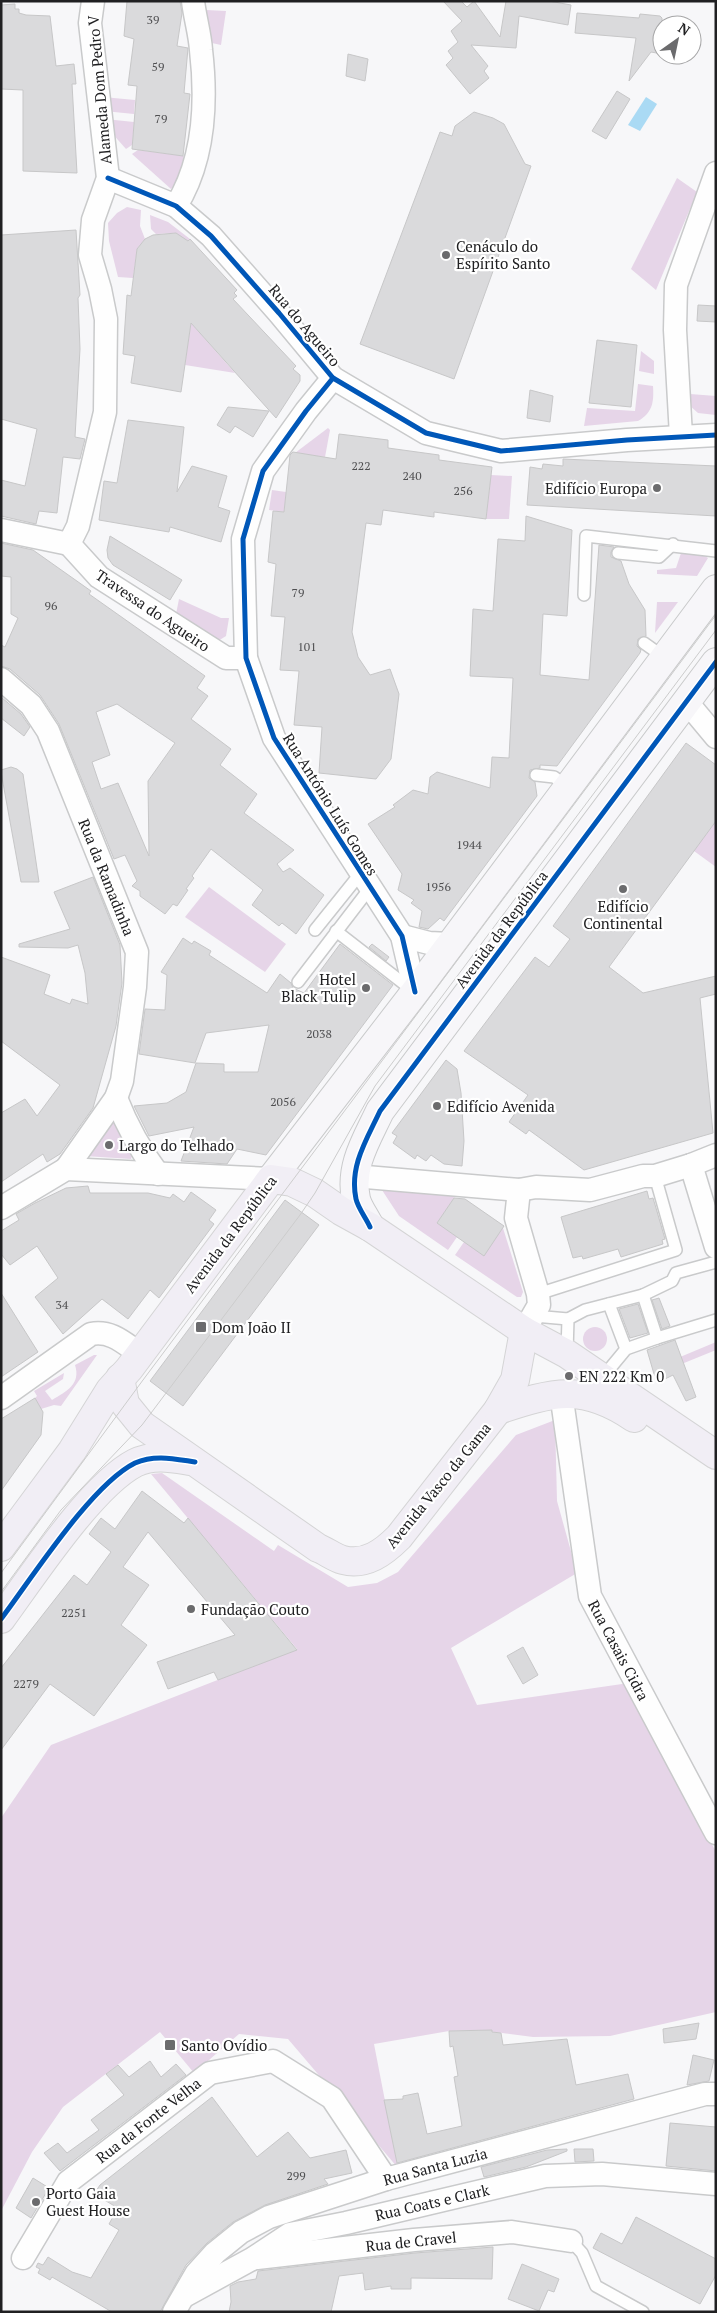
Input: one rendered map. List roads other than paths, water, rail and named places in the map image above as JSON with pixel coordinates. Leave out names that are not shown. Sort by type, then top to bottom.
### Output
[{"type":"main road","name":"Avenida da República","points":[[1,1547],[72,1451],[110,1390],[140,1354],[450,944],[558,776],[654,650],[716,589]]},
{"type":"main road","name":"Avenida da República","points":[[370,1227],[356,1200],[354,1176],[358,1156],[380,1111],[716,662]]},
{"type":"main road","points":[[271,1179],[292,1182],[315,1193],[341,1211],[529,1324],[567,1354],[716,1455]]},
{"type":"main road","name":"Avenida Vasco da Gama","points":[[120,1378],[125,1404],[142,1425],[318,1548],[343,1560],[365,1560],[385,1551],[399,1537],[498,1410],[515,1380],[529,1324]]},
{"type":"main road","name":"Avenida Vasco da Gama","points":[[498,1410],[533,1398],[561,1393],[587,1396],[614,1405],[716,1476]]},
{"type":"main road","points":[[1,1619],[82,1513],[123,1471],[135,1463],[162,1457],[195,1462]]},
{"type":"street","name":"Alameda Dom Pedro V","points":[[93,1],[90,23],[108,178]]},
{"type":"street","points":[[176,206],[184,194],[195,164],[201,132],[204,89],[201,50],[193,1]]},
{"type":"street","points":[[681,436],[675,330],[676,285],[716,173]]},
{"type":"street","name":"Rua do Agueiro","points":[[108,178],[176,206],[211,236],[279,312],[334,378],[426,433],[502,450],[716,435]]},
{"type":"street","points":[[1,530],[69,544],[78,526],[105,412],[106,319],[90,255],[93,220],[108,178]]},
{"type":"street","name":"Rua António Luís Gomes","points":[[334,378],[306,411],[264,471],[242,539],[246,658],[274,738],[402,936],[415,992]]},
{"type":"street","name":"Travessa do Agueiro","points":[[69,544],[99,577],[226,658],[246,658]]},
{"type":"street","name":"Rua da Ramadinha","points":[[1,679],[31,705],[48,731],[137,952],[135,987],[122,1081],[116,1098]]},
{"type":"street","points":[[686,701],[716,737]]},
{"type":"street","points":[[402,936],[429,943],[450,944]]},
{"type":"street","points":[[1,1208],[66,1169],[116,1098]]},
{"type":"street","points":[[116,1098],[137,1144],[158,1174]]},
{"type":"street","points":[[354,1176],[519,1190],[536,1187],[590,1190],[643,1176],[655,1176],[716,1155]]},
{"type":"street","points":[[691,1165],[716,1247]]},
{"type":"street","points":[[66,1169],[271,1179]]},
{"type":"street","points":[[519,1190],[516,1218],[538,1294],[539,1305],[529,1324]]},
{"type":"street","points":[[1,1398],[92,1334],[102,1332],[113,1336],[140,1354]]},
{"type":"street","name":"Rua Casais Cidra","points":[[561,1393],[590,1596],[716,1833]]},
{"type":"street","name":"Rua da Fonte Velha","points":[[23,2258],[68,2182],[210,2073],[273,2060],[332,2098],[386,2179]]},
{"type":"street","name":"Rua Santa Luzia","points":[[180,2303],[196,2274],[215,2253],[269,2216],[386,2179],[705,2094],[716,2094]]},
{"type":"street","name":"Rua Coats e Clark","points":[[180,2303],[290,2234],[346,2223],[545,2176],[602,2174],[716,2184]]},
{"type":"street","name":"Rua de Cravel","points":[[252,2259],[414,2240],[512,2232],[571,2241]]},
{"type":"lane","points":[[584,595],[586,536],[716,550]]},
{"type":"lane","points":[[618,553],[658,557],[673,544]]},
{"type":"lane","points":[[536,775],[558,776]]},
{"type":"lane","points":[[315,930],[365,881]]},
{"type":"lane","points":[[298,982],[336,931],[365,881]]},
{"type":"lane","points":[[336,931],[415,992]]},
{"type":"lane","points":[[538,1294],[676,1250],[655,1176]]},
{"type":"lane","points":[[529,1324],[568,1320],[585,1310],[643,1295],[672,1281],[676,1273],[716,1262]]},
{"type":"lane","points":[[643,1295],[657,1338]]},
{"type":"lane","points":[[609,1304],[626,1349]]},
{"type":"lane","points":[[567,1354],[568,1320]]},
{"type":"lane","points":[[602,1378],[626,1349],[716,1320]]},
{"type":"lane","points":[[571,2241],[582,2253],[596,2286],[643,2312]]},
{"type":"water","points":[[646,97],[657,104],[640,131],[628,125]]},
{"type":"tram line","points":[[1,1573],[143,1380],[716,615]]},
{"type":"tram line","points":[[1,1592],[61,1510],[142,1425],[300,1215],[315,1193],[375,1086],[716,630]]},
{"type":"place","name":"Cenáculo do Espírito Santo","points":[[446,255]]},
{"type":"place","name":"Edifício Europa","points":[[657,488]]},
{"type":"place","name":"Edifício Continental","points":[[623,889]]},
{"type":"place","name":"Hotel Black Tulip","points":[[366,988]]},
{"type":"place","name":"Edifício Avenida","points":[[437,1106]]},
{"type":"place","name":"Largo do Telhado","points":[[109,1145]]},
{"type":"place","name":"Dom João II","points":[[201,1327]]},
{"type":"place","name":"EN 222 Km 0","points":[[569,1376]]},
{"type":"place","name":"Fundação Couto","points":[[191,1609]]},
{"type":"place","name":"Santo Ovídio","points":[[170,2045]]},
{"type":"place","name":"Porto Gaia Guest House","points":[[36,2202]]}]
